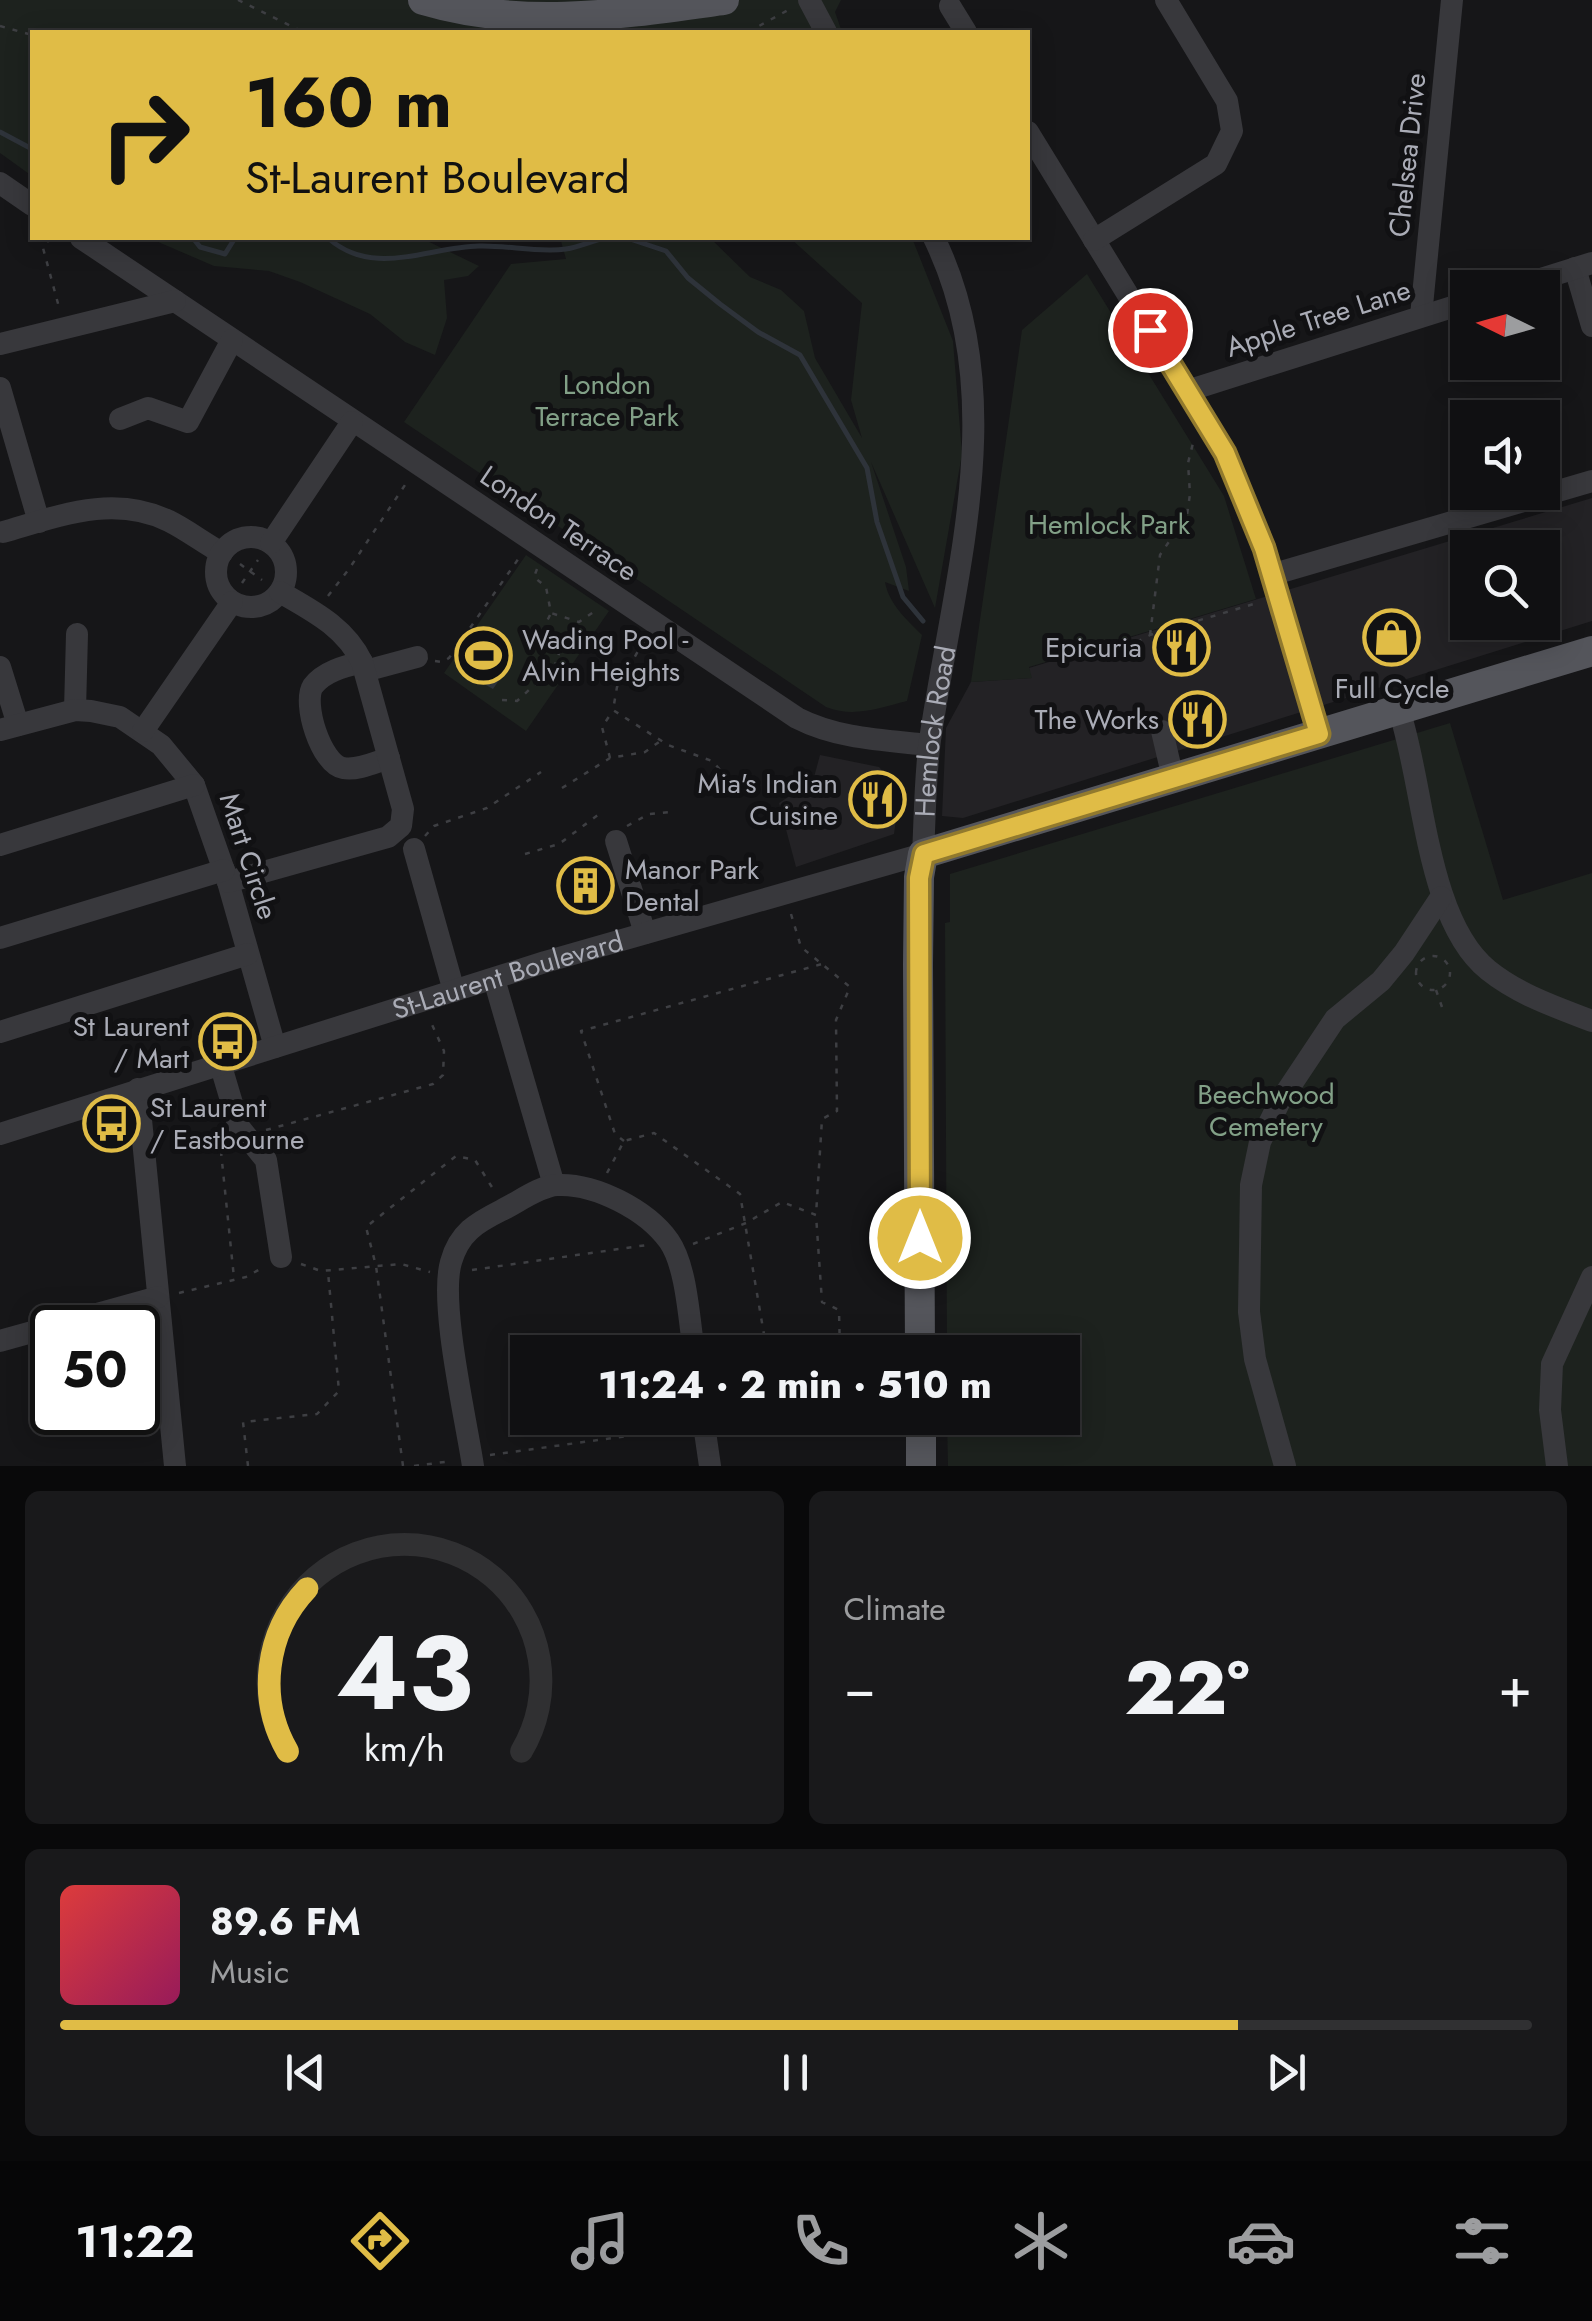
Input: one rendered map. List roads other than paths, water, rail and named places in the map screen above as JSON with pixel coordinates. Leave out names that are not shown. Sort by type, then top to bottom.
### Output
[{"type":"main road","points":[[422,0],[492,14],[556,18],[598,17],[724,0]]},
{"type":"main road","name":"St-Laurent Boulevard","points":[[924,854],[1399,710],[1464,699],[1592,651]]},
{"type":"main road","name":"Hemlock Road","points":[[920,1335],[918,994],[919,878],[924,854]]},
{"type":"main road","points":[[921,1435],[921,1466]]},
{"type":"street","points":[[1094,240],[1216,164],[1232,131],[1227,102],[1166,0]]},
{"type":"street","name":"Chelsea Drive","points":[[1421,316],[1452,0]]},
{"type":"street","points":[[799,5],[824,30]]},
{"type":"street","points":[[950,6],[965,30]]},
{"type":"street","points":[[1030,135],[1225,453],[1264,548],[1319,734]]},
{"type":"street","points":[[0,183],[30,204]]},
{"type":"street","name":"London Terrace","points":[[83,240],[819,729],[929,744]]},
{"type":"street","name":"Hemlock Road","points":[[924,854],[929,744],[971,491],[975,413],[952,274],[935,240]]},
{"type":"street","points":[[1560,273],[1584,265],[1592,326]]},
{"type":"street","points":[[0,344],[176,302]]},
{"type":"street","name":"Apple Tree Lane","points":[[1187,391],[1450,307]]},
{"type":"street","points":[[120,419],[148,408],[188,422],[232,340]]},
{"type":"street","points":[[0,388],[39,522]]},
{"type":"street","points":[[271,543],[352,422]]},
{"type":"street","points":[[1274,586],[1592,481]]},
{"type":"street","points":[[3,532],[112,506],[169,521],[222,553]]},
{"type":"street","points":[[246,537],[271,543],[286,566],[280,592],[266,604],[255,607],[232,602],[218,586],[216,574],[222,553],[228,544],[246,537]]},
{"type":"street","points":[[0,938],[388,836],[402,826],[403,810],[364,667],[354,645],[336,626],[280,592]]},
{"type":"street","points":[[143,731],[232,602]]},
{"type":"street","points":[[74,710],[77,634]]},
{"type":"street","points":[[389,758],[344,769],[329,762],[322,751],[309,700],[312,688],[342,667],[417,657]]},
{"type":"street","points":[[0,667],[9,727]]},
{"type":"street","name":"Mart Circle","points":[[9,727],[74,710],[120,716],[161,745],[194,785],[226,876],[274,1047]]},
{"type":"street","points":[[1399,710],[1441,897],[1475,958],[1516,990],[1592,1022]]},
{"type":"street","points":[[1162,731],[1174,778]]},
{"type":"street","points":[[0,844],[194,785]]},
{"type":"street","points":[[621,834],[645,933]]},
{"type":"street","points":[[414,848],[454,991]]},
{"type":"street","name":"St-Laurent Boulevard","points":[[0,1134],[645,933],[924,854]]},
{"type":"street","points":[[1285,1466],[1255,1360],[1249,1312],[1251,1185],[1260,1142],[1279,1103],[1335,1019],[1381,981],[1441,897]]},
{"type":"street","points":[[0,1032],[248,954]]},
{"type":"street","points":[[494,979],[554,1185]]},
{"type":"street","points":[[220,1063],[239,1127],[266,1160],[281,1257]]},
{"type":"street","points":[[138,1089],[175,1466]]},
{"type":"street","points":[[472,1462],[448,1276],[464,1233],[506,1208],[554,1185],[597,1192],[644,1216],[672,1248],[683,1283],[691,1335]]},
{"type":"street","points":[[1556,1466],[1550,1410],[1552,1364],[1592,1277]]},
{"type":"street","points":[[0,1341],[158,1298]]},
{"type":"street","points":[[706,1435],[710,1466]]},
{"type":"waterway","points":[[0,132],[30,148]]},
{"type":"waterway","points":[[195,240],[200,247],[225,254],[234,240]]},
{"type":"waterway","points":[[331,240],[345,250],[382,258],[479,246],[555,250],[597,240]]},
{"type":"waterway","points":[[633,240],[666,251],[688,278],[720,304],[758,332],[800,355],[867,468],[877,522],[903,597],[923,621]]},
{"type":"place","name":"Full Cycle","points":[[1392,637]]},
{"type":"place","name":"Epicuria","points":[[1181,647]]},
{"type":"place","name":"Wading Pool - Alvin Heights","points":[[483,655]]},
{"type":"place","name":"The Works","points":[[1198,719]]},
{"type":"place","name":"Mia's Indian Cuisine","points":[[877,799]]},
{"type":"place","name":"Manor Park Dental","points":[[586,885]]},
{"type":"place","name":"St Laurent / Mart","points":[[228,1042]]},
{"type":"place","name":"St Laurent / Eastbourne","points":[[111,1123]]},
{"type":"park label","name":"London Terrace Park","points":[[607,400]]},
{"type":"park label","name":"Hemlock Park","points":[[1109,524]]},
{"type":"park label","name":"Beechwood Cemetery","points":[[1266,1110]]}]
